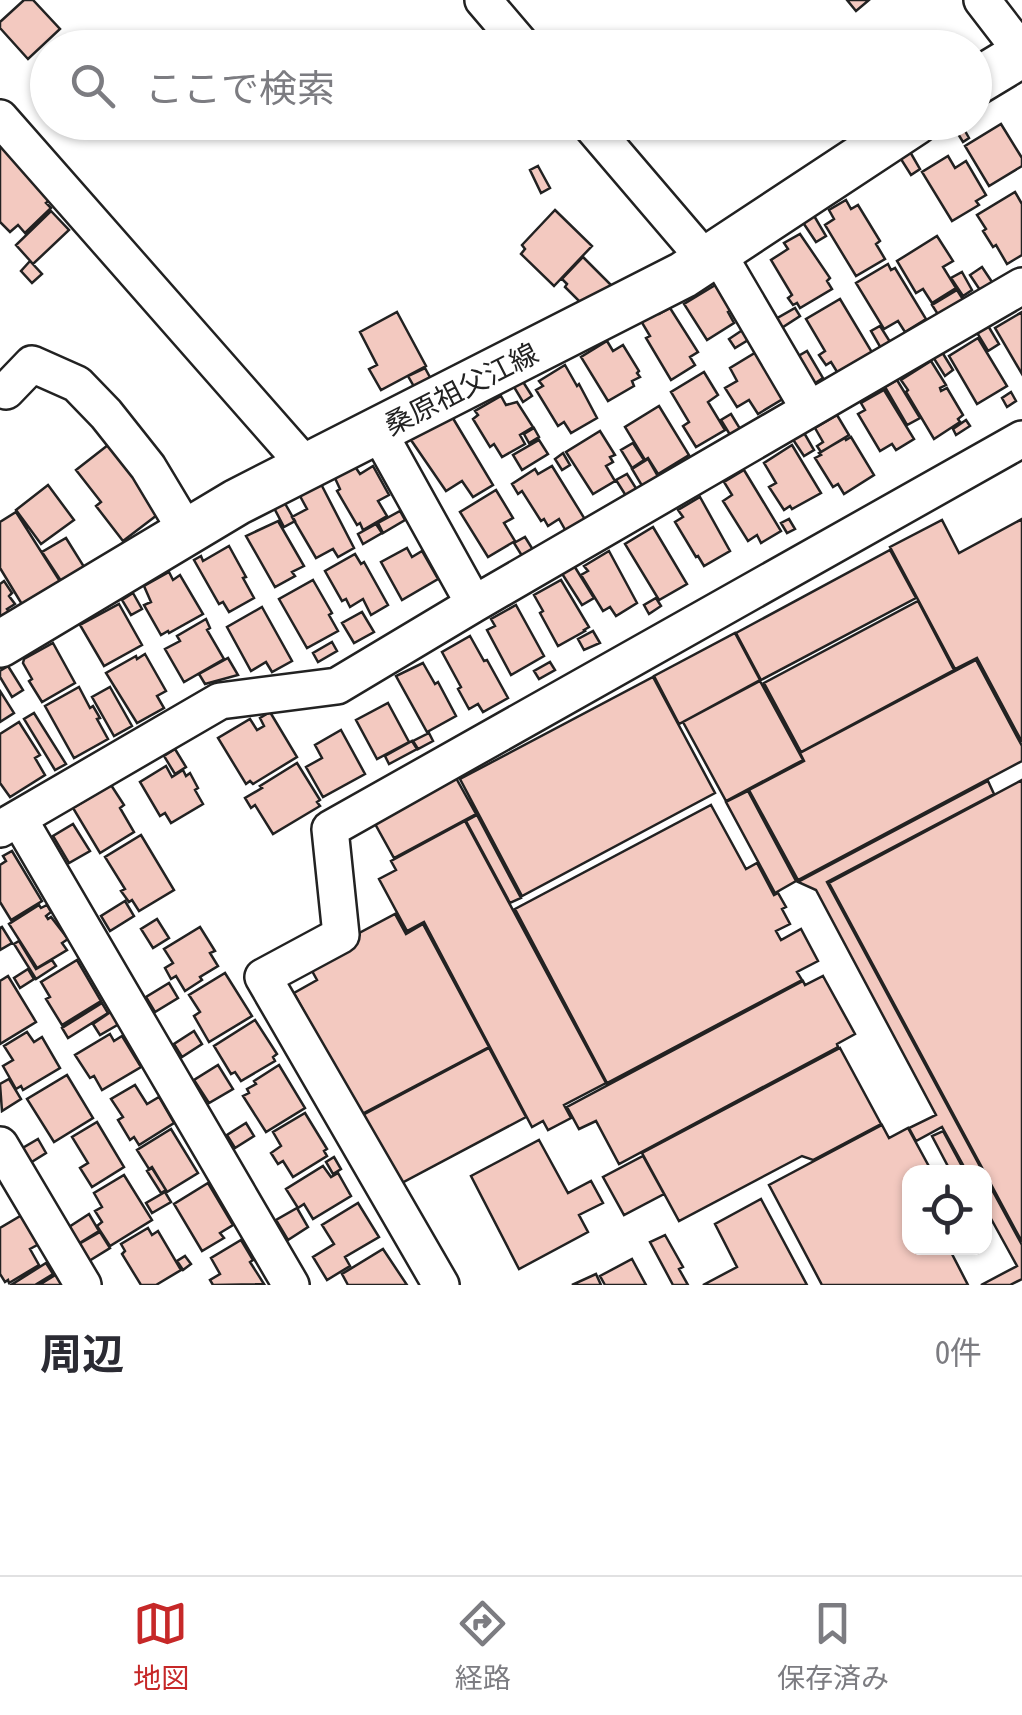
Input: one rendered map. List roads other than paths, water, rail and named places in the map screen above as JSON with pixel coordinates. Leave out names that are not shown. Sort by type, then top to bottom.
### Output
[{"type":"main road","points":[[992,72],[1022,53]]},
{"type":"main road","name":"桑原祖父江線","points":[[0,644],[237,502],[683,275],[888,140]]},
{"type":"street","points":[[483,0],[509,30]]},
{"type":"street","points":[[982,0],[1022,53]]},
{"type":"street","points":[[0,118],[307,467]]},
{"type":"street","points":[[605,140],[711,256],[809,409]]},
{"type":"street","points":[[292,1285],[10,824],[220,701],[337,686],[1022,286]]},
{"type":"street","points":[[6,390],[32,364],[77,384],[148,467],[187,532]]},
{"type":"street","points":[[378,431],[474,604]]},
{"type":"street","points":[[441,1285],[263,978],[341,935],[330,829],[1022,439]]},
{"type":"street","points":[[0,1145],[83,1285]]}]
